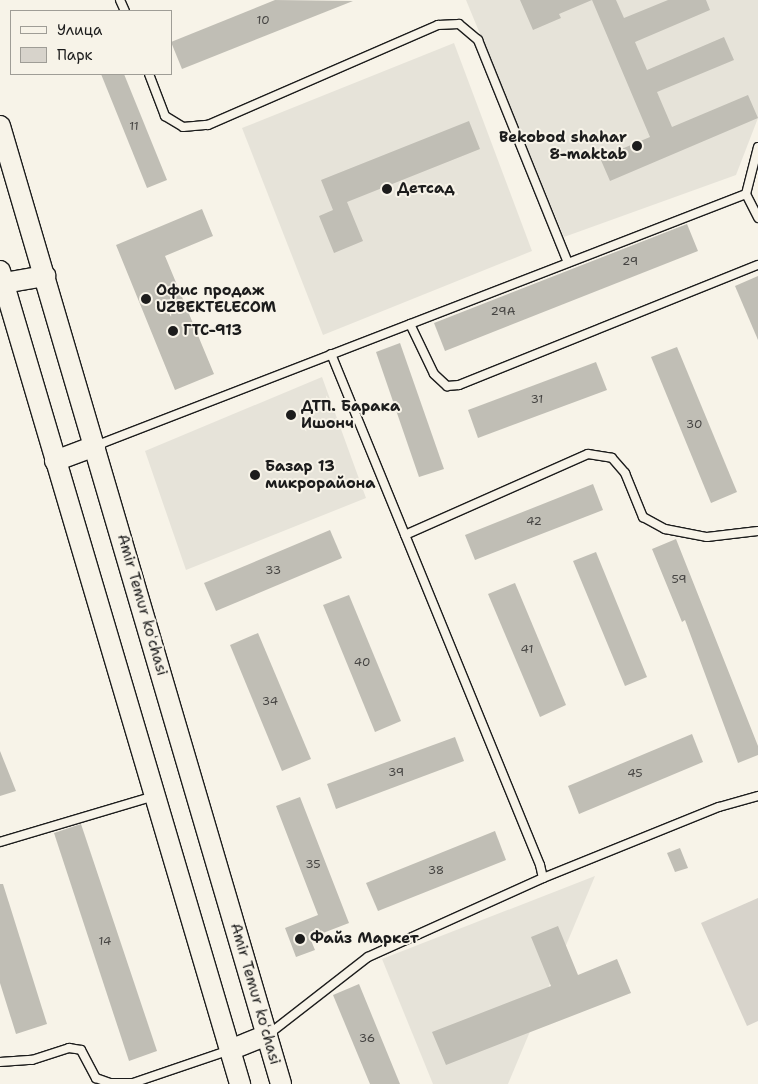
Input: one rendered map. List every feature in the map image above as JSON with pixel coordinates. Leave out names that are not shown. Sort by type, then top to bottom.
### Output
[{"type":"street","name":"Amir Temur koʻchasi","points":[[0,126],[96,446],[281,1084]]},
{"type":"street","points":[[45,276],[2,277],[240,1084]]},
{"type":"street","points":[[55,461],[96,446]]},
{"type":"street","points":[[230,1050],[267,1035]]},
{"type":"lane","points":[[149,75],[165,116],[183,126],[208,125],[438,24],[459,24],[478,40],[568,263]]},
{"type":"lane","points":[[758,147],[746,194],[758,218]]},
{"type":"lane","points":[[96,446],[746,194]]},
{"type":"lane","points":[[410,324],[434,374],[447,386],[459,385],[758,265]]},
{"type":"lane","points":[[331,354],[540,865],[543,878]]},
{"type":"lane","points":[[405,536],[588,454],[612,458],[625,473],[643,517],[665,529],[707,538],[758,531]]},
{"type":"lane","points":[[0,842],[155,796]]},
{"type":"lane","points":[[267,1035],[368,957],[543,878],[719,807],[758,796]]},
{"type":"lane","points":[[0,1062],[32,1060],[69,1048],[81,1050],[96,1078],[110,1083],[133,1083],[230,1050]]},
{"type":"shaded area","name":"Bekobod shahar 8-maktab","points":[[466,0],[758,0],[758,118],[736,175],[564,237]]},
{"type":"shaded area","name":"Детсад","points":[[454,43],[532,251],[323,335],[242,128]]},
{"type":"shaded area","name":"Базар 13 микрорайона","points":[[322,377],[366,498],[186,570],[145,451]]},
{"type":"shaded area","points":[[595,876],[508,1084],[433,1084],[382,959]]},
{"type":"green space","points":[[758,898],[758,1021],[747,1026],[701,923]]},
{"type":"building","points":[[275,0],[353,1],[182,69],[172,42]]},
{"type":"building","points":[[520,0],[592,0],[559,14],[561,18],[533,30]]},
{"type":"building","points":[[592,0],[616,0],[624,18],[668,0],[706,0],[710,10],[635,42],[647,70],[724,37],[734,60],[657,92],[672,127],[748,95],[758,118],[610,181],[600,158],[650,137]]},
{"type":"building","points":[[101,75],[124,75],[167,180],[147,188]]},
{"type":"building","points":[[469,121],[480,149],[347,202],[363,241],[334,253],[319,216],[333,210],[321,180]]},
{"type":"building","name":"ГТС-913","points":[[202,209],[213,236],[165,256],[214,374],[175,390],[116,245]]},
{"type":"building","points":[[687,224],[698,251],[445,351],[434,323]]},
{"type":"building","points":[[758,276],[758,340],[735,286]]},
{"type":"building","points":[[400,343],[444,469],[419,477],[376,352]]},
{"type":"building","points":[[677,347],[737,492],[711,503],[651,357]]},
{"type":"building","points":[[596,362],[607,390],[478,438],[468,410]]},
{"type":"building","points":[[593,484],[603,510],[475,560],[465,535]]},
{"type":"building","points":[[330,530],[342,558],[216,611],[204,583]]},
{"type":"building","points":[[676,539],[758,746],[758,755],[738,763],[685,620],[682,622],[652,549]]},
{"type":"building","points":[[596,552],[647,677],[625,686],[573,561]]},
{"type":"building","points":[[515,583],[566,705],[540,717],[488,594]]},
{"type":"building","points":[[349,595],[401,721],[375,732],[323,605]]},
{"type":"building","points":[[258,633],[311,759],[282,771],[230,645]]},
{"type":"building","points":[[692,734],[703,762],[579,814],[568,786]]},
{"type":"building","points":[[455,737],[464,761],[336,809],[327,784]]},
{"type":"building","points":[[0,751],[16,791],[0,796]]},
{"type":"building","points":[[300,797],[349,923],[310,938],[315,950],[296,957],[285,928],[318,915],[276,806]]},
{"type":"building","points":[[81,824],[157,1051],[129,1061],[54,833]]},
{"type":"building","points":[[495,831],[506,860],[378,911],[366,883]]},
{"type":"building","points":[[680,848],[688,868],[675,872],[667,853]]},
{"type":"building","points":[[0,884],[3,884],[47,1024],[16,1034],[0,983]]},
{"type":"building","points":[[558,926],[578,975],[617,959],[631,993],[446,1065],[432,1032],[551,986],[531,937]]},
{"type":"building","points":[[359,984],[400,1084],[370,1084],[333,995]]},
{"type":"place","name":"Bekobod shahar 8-maktab","points":[[637,146]]},
{"type":"place","name":"Детсад","points":[[387,189]]},
{"type":"place","name":"Офис продаж UZBEKTELECOM","points":[[146,299]]},
{"type":"place","name":"ГТС-913","points":[[173,331]]},
{"type":"place","name":"ДТП. Барака Ишонч","points":[[291,415]]},
{"type":"place","name":"Базар 13 микрорайона","points":[[255,475]]},
{"type":"place","name":"Файз Маркет","points":[[300,939]]}]
